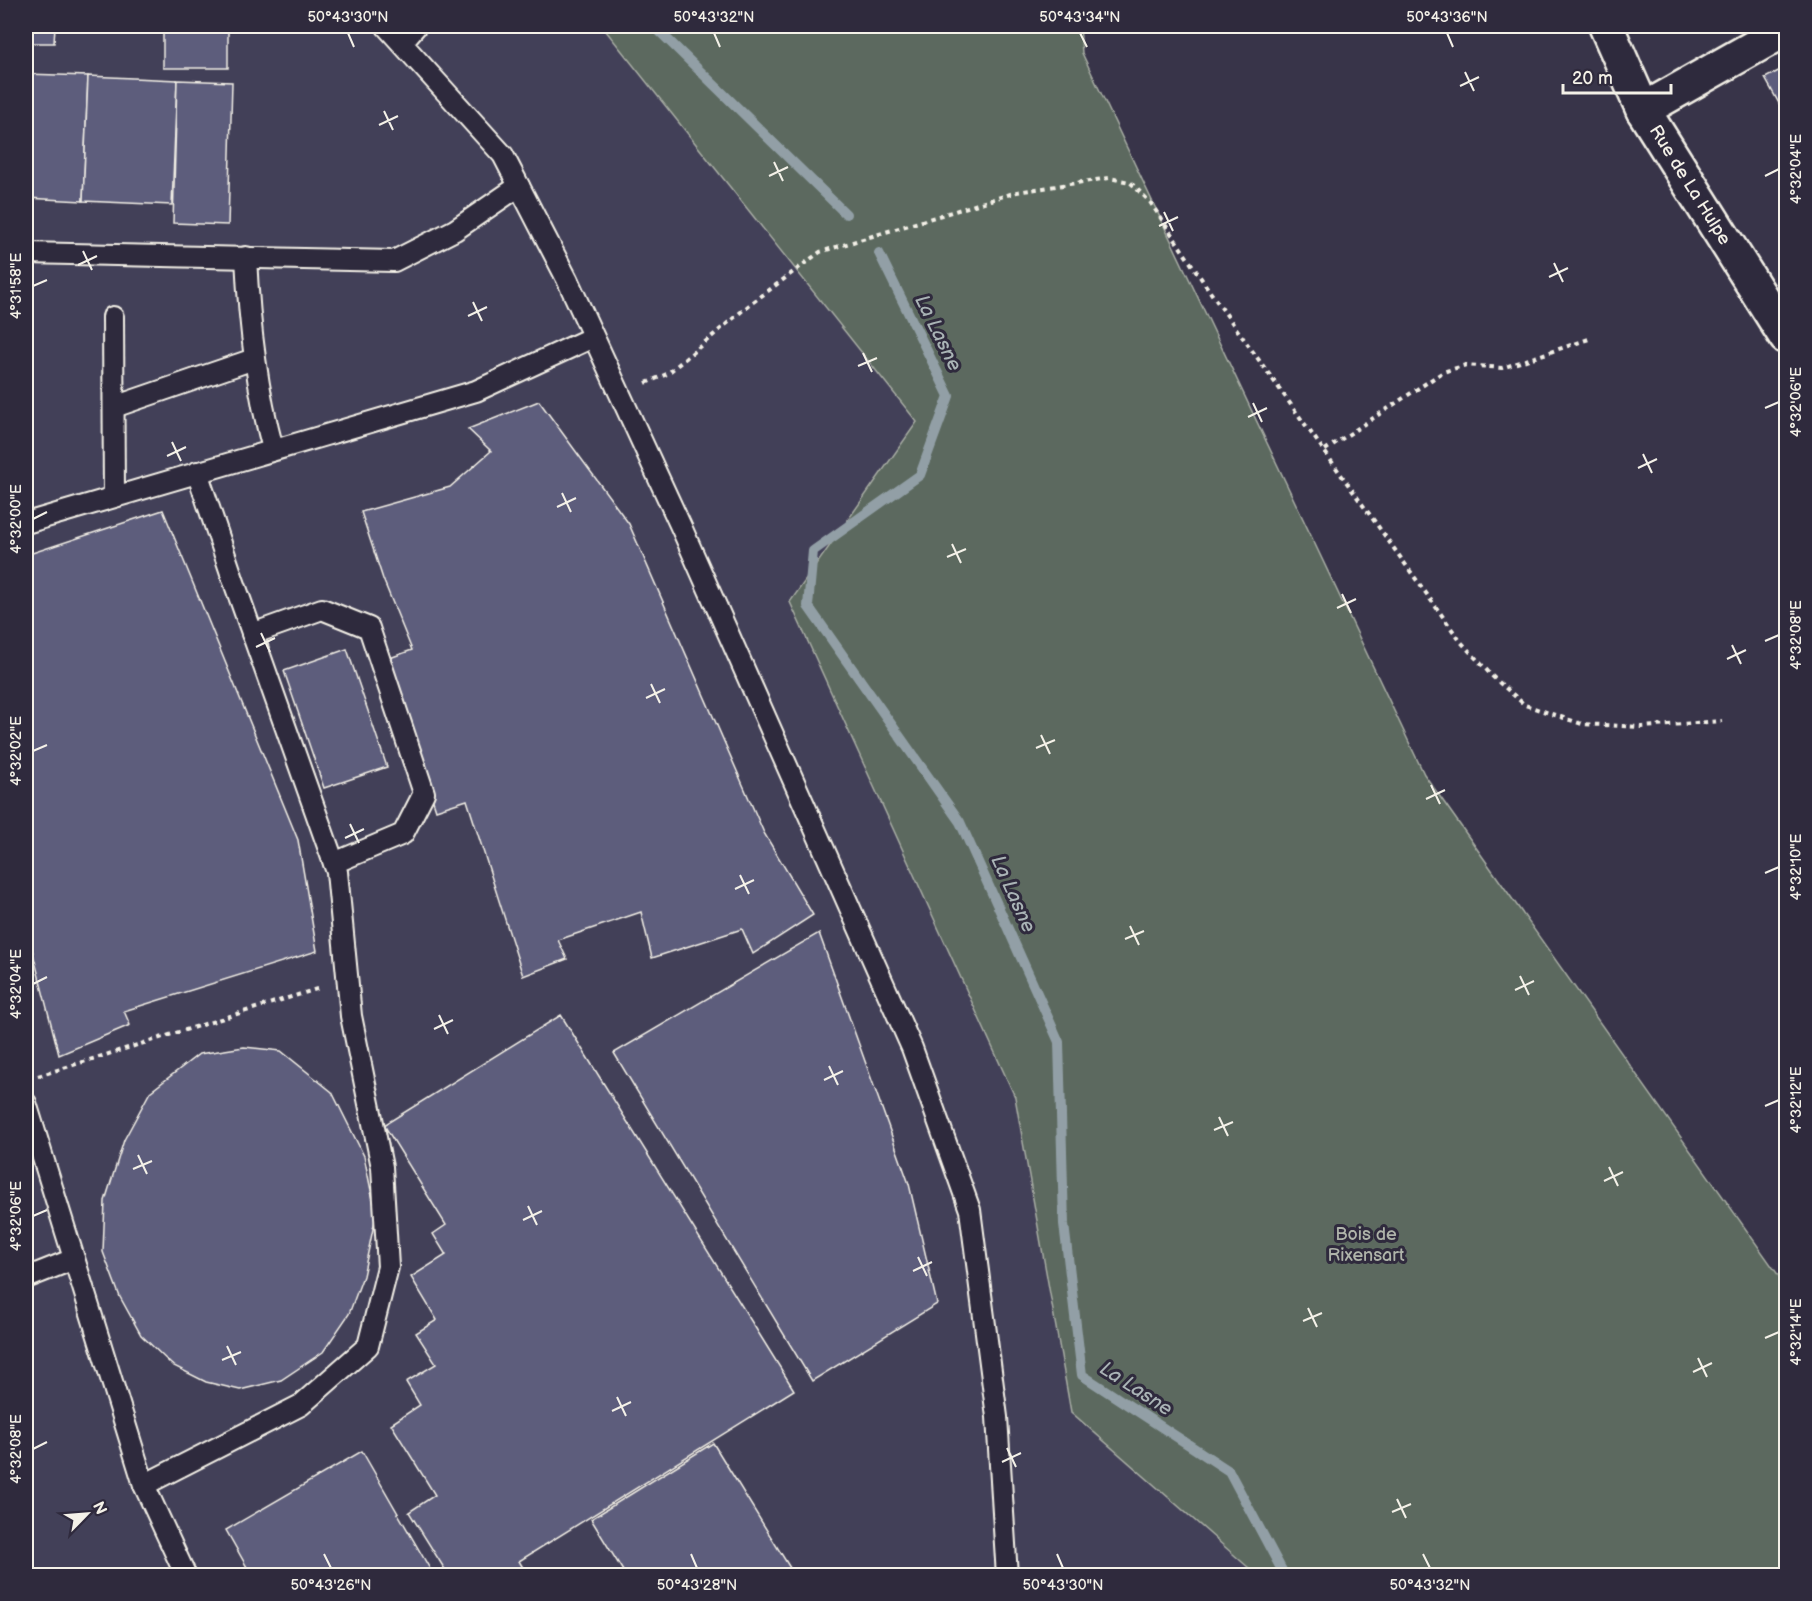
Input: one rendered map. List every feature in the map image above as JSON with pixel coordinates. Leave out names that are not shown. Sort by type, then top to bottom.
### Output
[{"type":"street","name":"Rue de La Hulpe","points":[[1606,26],[1643,110],[1786,337]]},
{"type":"street","points":[[1643,110],[1786,29]]},
{"type":"lane","points":[[386,26],[502,155],[519,186],[620,394],[912,1048],[970,1210],[997,1417],[1007,1575]]},
{"type":"lane","points":[[402,42],[416,26]]},
{"type":"lane","points":[[26,253],[394,261],[455,230],[519,186]]},
{"type":"lane","points":[[246,257],[249,320],[254,359],[261,403],[273,449]]},
{"type":"lane","points":[[113,317],[114,496]]},
{"type":"lane","points":[[26,523],[273,449],[476,392],[593,337]]},
{"type":"lane","points":[[114,407],[254,359]]},
{"type":"lane","points":[[144,1485],[301,1404],[368,1346],[388,1267],[382,1167],[351,1016],[334,863],[197,472]]},
{"type":"lane","points":[[252,634],[322,609],[369,628],[424,793],[403,834],[334,863]]},
{"type":"lane","points":[[26,1103],[144,1485],[186,1575]]},
{"type":"lane","points":[[26,1278],[74,1259]]},
{"type":"path","points":[[620,394],[668,374],[748,306],[820,252],[1017,192],[1109,178],[1130,182],[1150,202],[1213,296],[1461,642],[1493,677],[1525,705],[1582,724],[1642,727],[1722,721]]},
{"type":"path","points":[[1325,450],[1443,372],[1466,366],[1502,368],[1592,338]]},
{"type":"path","points":[[36,1077],[347,979]]},
{"type":"shaded area","points":[[26,26],[602,26],[917,422],[790,602],[1015,1097],[1071,1412],[1250,1569],[1244,1576],[26,1576]]},
{"type":"green space","name":"Bois de Rixensart","points":[[602,26],[1080,26],[1082,53],[1424,774],[1786,1286],[1786,1575],[1244,1575],[1249,1568],[1071,1412],[1015,1097],[790,602],[917,422]]},
{"type":"building","points":[[26,26],[55,26],[54,43],[26,43]]},
{"type":"building","points":[[163,26],[228,26],[228,68],[163,68]]},
{"type":"building","points":[[1786,67],[1786,116],[1765,78]]},
{"type":"building","points":[[26,74],[88,76],[83,201],[26,198]]},
{"type":"building","points":[[88,76],[177,80],[172,205],[83,201]]},
{"type":"building","points":[[177,80],[232,82],[228,225],[173,223]]},
{"type":"building","points":[[539,401],[629,524],[764,833],[813,915],[753,954],[742,929],[652,958],[641,912],[558,940],[567,959],[523,976],[467,800],[436,810],[387,659],[412,650],[383,579],[361,512],[450,487],[491,451],[468,429]]},
{"type":"building","points":[[163,510],[298,840],[317,951],[124,1011],[130,1025],[59,1055],[26,926],[26,555]]},
{"type":"building","points":[[347,649],[387,767],[324,788],[284,671]]},
{"type":"building","points":[[819,933],[909,1184],[937,1304],[812,1381],[614,1053]]},
{"type":"building","points":[[561,1015],[794,1390],[519,1561],[528,1576],[449,1576],[409,1512],[435,1495],[391,1424],[420,1405],[406,1382],[436,1364],[416,1333],[437,1320],[411,1277],[446,1255],[433,1234],[446,1225],[384,1125]]},
{"type":"building","points":[[244,1047],[281,1051],[332,1092],[364,1156],[376,1215],[363,1276],[349,1314],[323,1352],[281,1380],[240,1390],[206,1382],[172,1365],[141,1335],[120,1297],[103,1252],[105,1201],[124,1140],[150,1092],[199,1054]]},
{"type":"building","points":[[713,1443],[795,1576],[626,1576],[591,1519]]},
{"type":"building","points":[[362,1451],[434,1576],[252,1576],[226,1530]]},
{"type":"waterway","name":"La Lasne","points":[[654,26],[846,214]]},
{"type":"waterway","name":"La Lasne","points":[[879,253],[949,396],[920,475],[813,551],[808,606],[960,822],[1059,1042],[1064,1224],[1082,1375],[1229,1471],[1285,1576]]}]
